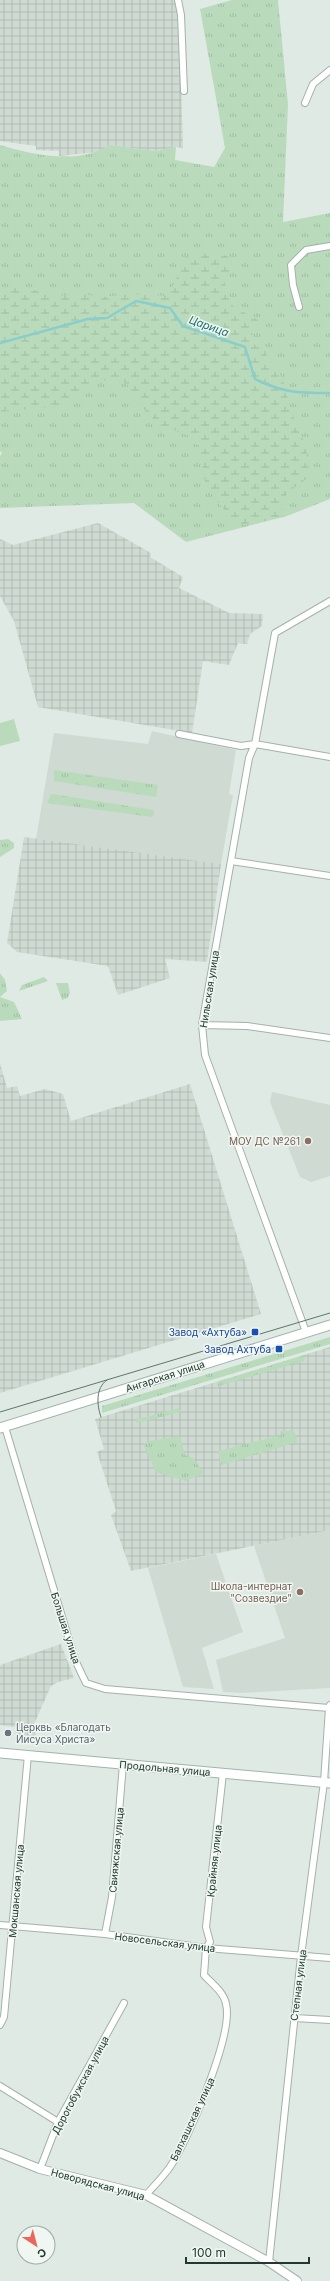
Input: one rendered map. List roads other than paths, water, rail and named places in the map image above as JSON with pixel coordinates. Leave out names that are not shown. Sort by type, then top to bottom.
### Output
[{"type":"main road","name":"Ангарская улица","points":[[2,1428],[330,1325]]},
{"type":"main road","name":"Продольная улица","points":[[0,1752],[327,1783]]},
{"type":"street","points":[[178,0],[181,15],[184,91]]},
{"type":"street","points":[[305,103],[313,84],[330,70]]},
{"type":"street","points":[[299,307],[293,285],[291,265],[306,250],[330,246]]},
{"type":"street","name":"Нильская улица","points":[[306,1332],[204,1055],[202,1025],[249,758],[255,744],[275,633],[330,601]]},
{"type":"street","points":[[179,734],[241,746],[255,744],[330,757]]},
{"type":"street","points":[[231,861],[330,876]]},
{"type":"street","points":[[202,1025],[247,1026],[330,1038]]},
{"type":"street","name":"Большая улица","points":[[2,1428],[75,1660],[86,1683],[105,1689],[330,1706]]},
{"type":"street","name":"Степная улица","points":[[269,2262],[301,1956],[327,1783],[330,1706]]},
{"type":"street","name":"Мокшанская улица","points":[[0,2025],[4,2017],[28,1755]]},
{"type":"street","name":"Свияжская улица","points":[[105,1934],[112,1897],[123,1764]]},
{"type":"street","name":"Крайняя улица","points":[[206,1948],[210,1942],[206,1927],[223,1773]]},
{"type":"street","name":"Новосельская улица","points":[[0,1925],[105,1934],[206,1948],[330,1958]]},
{"type":"street","name":"Балхашская улица","points":[[146,2195],[170,2168],[211,2082],[220,2049],[227,2019],[226,2003],[219,1991],[204,1975],[206,1948]]},
{"type":"street","name":"Дорогобужская улица","points":[[40,2169],[58,2122],[124,2003]]},
{"type":"street","points":[[294,2018],[330,2020]]},
{"type":"street","points":[[0,2086],[58,2122]]},
{"type":"street","name":"Новорядская улица","points":[[0,2153],[40,2169],[146,2195],[269,2262],[297,2281]]},
{"type":"waterway","name":"Царица","points":[[0,343],[88,319],[107,318],[136,301],[170,308],[183,326],[245,347],[255,379],[265,384],[283,390],[309,393],[330,393]]},
{"type":"tram line","points":[[0,1412],[330,1313]]},
{"type":"tram line","points":[[101,1417],[98,1397],[100,1388],[107,1380]]},
{"type":"place","name":"МОУ ДС №261","points":[[308,1141]]},
{"type":"place","name":"Завод «Ахтуба»","points":[[255,1332]]},
{"type":"place","name":"Завод Ахтуба","points":[[279,1349]]},
{"type":"place","name":"Школа-интернат \"Созвездие\"","points":[[300,1592]]},
{"type":"place","name":"Церквь «Благодать Иисуса Христа»","points":[[8,1733]]}]
